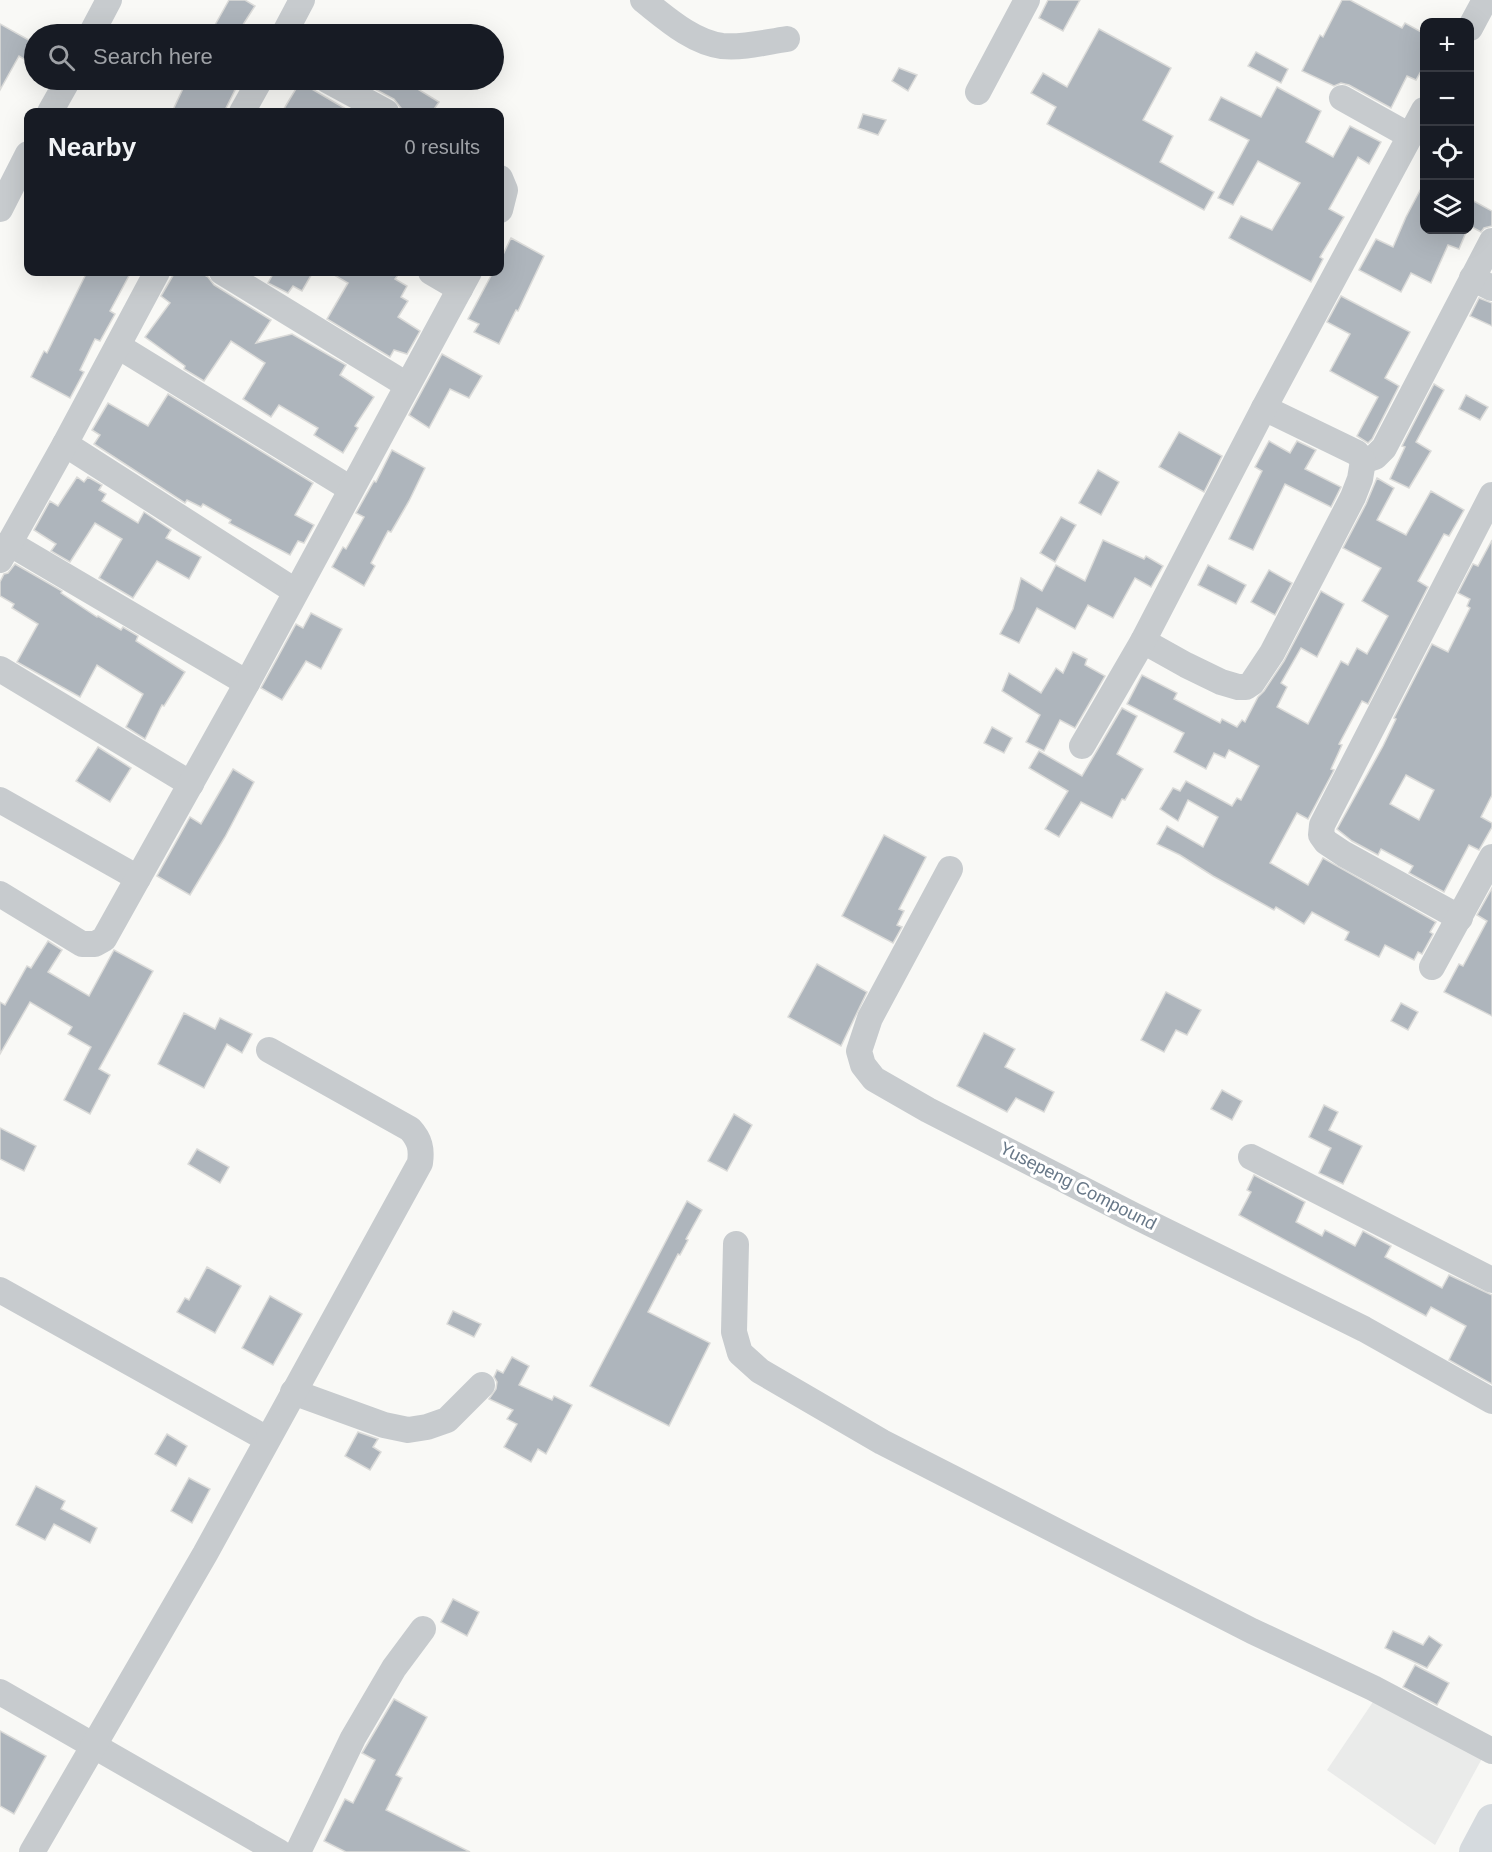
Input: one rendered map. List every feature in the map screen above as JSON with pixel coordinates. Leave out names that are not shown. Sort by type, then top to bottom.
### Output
[{"type":"main road","points":[[1475,1852],[1492,1820]]},
{"type":"street","points":[[96,24],[109,0]]},
{"type":"street","points":[[289,24],[302,0]]},
{"type":"street","points":[[643,0],[686,32],[720,46],[787,39]]},
{"type":"street","points":[[978,92],[1027,0]]},
{"type":"street","points":[[1474,21],[1485,0]]},
{"type":"street","points":[[52,108],[62,90]]},
{"type":"street","points":[[244,108],[254,90]]},
{"type":"street","points":[[345,90],[379,108]]},
{"type":"street","points":[[1342,98],[1410,136]]},
{"type":"street","points":[[1082,746],[1143,640],[1264,408],[1420,119]]},
{"type":"street","points":[[0,209],[24,162]]},
{"type":"street","points":[[1363,461],[1375,457],[1384,448],[1482,283],[1492,241]]},
{"type":"street","points":[[155,276],[4,552],[247,682]]},
{"type":"street","points":[[229,276],[407,385]]},
{"type":"street","points":[[0,894],[82,944],[95,944],[104,939],[247,682],[464,280],[448,276]]},
{"type":"street","points":[[118,346],[351,489]]},
{"type":"street","points":[[1264,408],[1352,450],[1363,461]]},
{"type":"street","points":[[65,444],[295,591]]},
{"type":"street","points":[[1143,640],[1221,682],[1238,687],[1246,687],[1252,683],[1272,653],[1353,497],[1360,479],[1363,461]]},
{"type":"street","points":[[1460,918],[1344,854],[1326,842],[1321,835],[1322,825],[1492,495]]},
{"type":"street","points":[[0,669],[191,784]]},
{"type":"street","points":[[0,800],[138,878]]},
{"type":"street","points":[[1432,968],[1492,857]]},
{"type":"street","name":"Yusepeng Compound","points":[[950,868],[870,1018],[859,1052],[863,1065],[874,1079],[927,1110],[1123,1210],[1364,1329],[1492,1401]]},
{"type":"street","points":[[32,1852],[205,1554],[420,1163],[422,1154],[417,1136],[410,1129],[268,1050]]},
{"type":"street","points":[[1251,1156],[1492,1280]]},
{"type":"street","points":[[736,1244],[734,1332],[740,1353],[760,1371],[882,1442],[1252,1632],[1372,1688],[1492,1751]]},
{"type":"street","points":[[0,1290],[267,1438]]},
{"type":"street","points":[[293,1392],[384,1425],[408,1430],[427,1427],[447,1419],[482,1385]]},
{"type":"street","points":[[298,1852],[353,1738],[394,1668],[423,1629]]},
{"type":"street","points":[[0,1692],[279,1852]]},
{"type":"shaded area","points":[[1379,1693],[1485,1753],[1435,1845],[1327,1770]]},
{"type":"building","points":[[229,0],[245,0],[255,6],[243,24],[216,24]]},
{"type":"building","points":[[1048,0],[1080,0],[1063,31],[1039,18]]},
{"type":"building","points":[[1342,0],[1350,0],[1402,28],[1405,23],[1420,31],[1420,73],[1416,80],[1407,76],[1391,108],[1349,85],[1341,83],[1334,86],[1302,71],[1320,35],[1323,37]]},
{"type":"building","points":[[0,24],[24,37],[24,59],[19,56],[0,90]]},
{"type":"building","points":[[1099,29],[1171,68],[1143,120],[1173,136],[1160,162],[1214,192],[1204,210],[1047,124],[1056,107],[1031,93],[1043,73],[1067,87]]},
{"type":"building","points":[[1256,52],[1288,69],[1281,83],[1248,66]]},
{"type":"building","points":[[899,68],[917,75],[908,91],[892,81]]},
{"type":"building","points":[[1277,87],[1321,111],[1306,142],[1333,157],[1350,126],[1381,142],[1369,164],[1358,157],[1329,209],[1344,217],[1320,257],[1323,259],[1311,282],[1229,238],[1241,216],[1272,230],[1300,183],[1258,161],[1233,205],[1218,198],[1249,140],[1209,120],[1221,97],[1261,117]]},
{"type":"building","points":[[182,90],[235,90],[226,108],[174,108]]},
{"type":"building","points":[[295,90],[314,90],[344,108],[284,108]]},
{"type":"building","points":[[377,90],[419,90],[439,102],[435,108],[401,108],[394,99]]},
{"type":"building","points":[[863,114],[886,120],[878,135],[858,128]]},
{"type":"building","points":[[1420,190],[1420,234],[1465,234],[1459,249],[1448,245],[1431,283],[1411,273],[1401,292],[1359,270],[1376,239],[1393,247]]},
{"type":"building","points":[[1474,201],[1492,211],[1492,226],[1484,228],[1481,232],[1474,228]]},
{"type":"building","points":[[511,238],[544,256],[518,311],[516,310],[499,344],[474,332],[479,324],[468,319],[491,276],[504,276],[504,253]]},
{"type":"building","points":[[85,276],[129,276],[110,311],[115,314],[100,341],[95,339],[80,370],[84,372],[70,398],[31,377],[44,351],[47,353]]},
{"type":"building","points":[[173,276],[206,276],[214,285],[271,320],[256,343],[292,334],[346,365],[340,375],[374,397],[355,426],[358,428],[343,453],[314,435],[318,428],[279,405],[271,417],[243,399],[265,363],[231,341],[204,381],[184,369],[185,366],[145,337],[170,303],[161,296]]},
{"type":"building","points":[[272,276],[311,276],[302,291],[293,286],[288,293],[268,283]]},
{"type":"building","points":[[336,276],[397,276],[395,279],[407,286],[401,297],[408,301],[398,317],[420,331],[407,354],[394,350],[390,357],[327,319],[348,283]]},
{"type":"building","points":[[1341,296],[1410,332],[1385,378],[1399,386],[1368,443],[1357,436],[1378,397],[1330,371],[1350,334],[1327,322]]},
{"type":"building","points":[[1479,298],[1492,303],[1492,326],[1470,316]]},
{"type":"building","points":[[442,354],[482,376],[469,398],[450,389],[429,428],[409,415]]},
{"type":"building","points":[[1434,384],[1444,390],[1416,442],[1431,451],[1409,488],[1390,479],[1405,447],[1402,446]]},
{"type":"building","points":[[168,394],[313,483],[295,515],[314,525],[304,543],[298,541],[290,555],[229,523],[231,520],[203,504],[201,507],[187,500],[185,503],[94,444],[100,435],[92,430],[108,403],[148,426]]},
{"type":"building","points":[[1466,395],[1488,407],[1480,420],[1459,409]]},
{"type":"building","points":[[1179,432],[1222,456],[1204,492],[1159,467]]},
{"type":"building","points":[[1269,441],[1290,453],[1297,441],[1316,450],[1305,469],[1341,487],[1331,507],[1285,484],[1253,550],[1229,539],[1262,471],[1255,467]]},
{"type":"building","points":[[392,450],[425,468],[409,501],[391,532],[388,531],[371,563],[375,566],[364,586],[332,567],[343,547],[346,549],[364,517],[356,513],[374,481],[376,482]]},
{"type":"building","points":[[1098,470],[1119,482],[1101,515],[1079,503]]},
{"type":"building","points":[[77,477],[84,482],[88,477],[102,485],[99,490],[106,494],[102,501],[138,523],[144,512],[171,530],[166,538],[201,557],[189,579],[157,561],[133,598],[99,578],[122,539],[95,523],[70,562],[51,551],[56,544],[34,530],[50,501],[58,506]]},
{"type":"building","points":[[1377,478],[1394,488],[1377,520],[1406,535],[1431,491],[1464,510],[1449,536],[1444,534],[1418,581],[1428,587],[1368,704],[1362,701],[1339,744],[1342,745],[1331,769],[1334,770],[1308,819],[1297,813],[1270,863],[1308,885],[1323,858],[1436,922],[1430,932],[1433,934],[1422,954],[1418,952],[1414,960],[1385,945],[1379,957],[1345,940],[1349,932],[1312,912],[1304,924],[1276,907],[1274,910],[1157,844],[1167,826],[1203,847],[1218,817],[1188,800],[1178,821],[1160,809],[1173,788],[1180,791],[1186,781],[1232,806],[1237,798],[1241,800],[1259,766],[1229,750],[1225,758],[1214,753],[1206,769],[1174,752],[1184,733],[1127,704],[1142,675],[1177,693],[1174,699],[1220,723],[1222,719],[1237,727],[1242,720],[1245,722],[1258,697],[1284,661],[1321,591],[1344,604],[1317,657],[1301,648],[1281,683],[1287,687],[1277,707],[1308,724],[1341,661],[1348,665],[1357,648],[1367,654],[1388,616],[1362,601],[1381,568],[1343,548]]},
{"type":"building","points":[[1061,517],[1076,525],[1055,562],[1040,553]]},
{"type":"building","points":[[1103,540],[1144,559],[1146,556],[1163,566],[1151,587],[1135,578],[1113,618],[1088,605],[1075,629],[1037,608],[1019,643],[1000,634],[1013,609],[1021,578],[1042,591],[1056,565],[1085,581]]},
{"type":"building","points":[[1492,540],[1492,795],[1481,817],[1492,823],[1492,827],[1479,850],[1469,845],[1444,892],[1409,873],[1413,866],[1381,849],[1378,855],[1352,841],[1337,829],[1383,746],[1396,719],[1394,718],[1432,644],[1448,652],[1470,608],[1467,606],[1470,599],[1458,593],[1473,564],[1478,566]],"holes":[[[1406,775],[1434,790],[1419,820],[1390,804]]]},
{"type":"building","points":[[15,564],[62,591],[61,593],[97,617],[121,630],[123,627],[138,636],[136,641],[185,672],[164,706],[162,705],[145,739],[126,727],[143,694],[97,665],[80,697],[17,662],[38,624],[12,608],[14,604],[0,596],[0,582],[4,574],[8,573]]},
{"type":"building","points":[[1208,565],[1246,585],[1236,604],[1198,585]]},
{"type":"building","points":[[1269,570],[1292,583],[1275,615],[1251,602]]},
{"type":"building","points":[[311,613],[342,629],[321,669],[306,661],[282,700],[261,688],[296,624],[303,628]]},
{"type":"building","points":[[1073,652],[1087,659],[1085,665],[1105,676],[1075,728],[1060,720],[1044,751],[1026,742],[1040,715],[1002,691],[1009,673],[1041,693],[1056,668],[1063,673]]},
{"type":"building","points":[[1122,708],[1137,716],[1117,754],[1143,769],[1112,818],[1081,802],[1059,837],[1045,829],[1068,791],[1029,768],[1039,751],[1082,776]]},
{"type":"building","points":[[992,727],[1012,738],[1004,753],[984,743]]},
{"type":"building","points":[[98,747],[131,768],[110,802],[76,781]]},
{"type":"building","points":[[233,769],[254,782],[225,837],[190,895],[157,876],[190,817],[201,824]]},
{"type":"building","points":[[884,835],[926,857],[899,909],[904,911],[897,925],[902,927],[893,943],[842,916]]},
{"type":"building","points":[[1492,888],[1492,1016],[1444,992],[1459,964],[1463,966],[1487,921],[1477,915]]},
{"type":"building","points":[[48,941],[62,950],[48,972],[89,996],[114,950],[153,971],[99,1069],[110,1075],[90,1114],[64,1100],[91,1047],[68,1034],[72,1027],[30,1002],[0,1054],[0,1002],[5,1005],[27,966],[31,968]]},
{"type":"building","points":[[817,964],[867,992],[841,1046],[788,1017]]},
{"type":"building","points":[[1166,992],[1201,1010],[1187,1035],[1176,1030],[1164,1052],[1141,1040]]},
{"type":"building","points":[[1401,1003],[1418,1012],[1408,1030],[1391,1021]]},
{"type":"building","points":[[184,1013],[215,1029],[220,1018],[252,1034],[242,1053],[227,1044],[204,1088],[158,1064]]},
{"type":"building","points":[[984,1033],[1015,1049],[1005,1067],[1054,1092],[1044,1112],[1016,1098],[1007,1112],[957,1086]]},
{"type":"building","points":[[1222,1090],[1242,1101],[1232,1120],[1211,1109]]},
{"type":"building","points":[[1324,1105],[1338,1112],[1329,1130],[1362,1146],[1343,1184],[1319,1173],[1331,1148],[1309,1137]]},
{"type":"building","points":[[734,1114],[752,1125],[727,1171],[708,1161]]},
{"type":"building","points":[[0,1128],[36,1146],[24,1171],[0,1159]]},
{"type":"building","points":[[197,1149],[229,1167],[220,1183],[188,1164]]},
{"type":"building","points":[[1254,1175],[1305,1202],[1296,1222],[1322,1236],[1325,1230],[1355,1246],[1363,1231],[1391,1246],[1385,1257],[1442,1288],[1449,1275],[1492,1295],[1492,1384],[1449,1360],[1466,1326],[1431,1307],[1426,1316],[1239,1215],[1251,1192],[1247,1190]]},
{"type":"building","points":[[687,1201],[702,1210],[648,1312],[710,1343],[669,1426],[590,1386]]},
{"type":"building","points":[[207,1267],[241,1286],[215,1333],[177,1312],[185,1298],[189,1300]]},
{"type":"building","points":[[270,1296],[302,1314],[273,1365],[242,1348]]},
{"type":"building","points":[[453,1311],[481,1324],[474,1337],[447,1324]]},
{"type":"building","points":[[512,1357],[529,1366],[519,1385],[552,1400],[554,1396],[572,1405],[546,1454],[538,1449],[531,1462],[504,1447],[517,1424],[507,1419],[513,1410],[489,1399],[496,1389],[497,1382],[494,1377],[497,1370],[503,1373]]},
{"type":"building","points":[[358,1432],[378,1439],[373,1447],[381,1452],[370,1470],[345,1456]]},
{"type":"building","points":[[167,1434],[187,1446],[176,1466],[155,1454]]},
{"type":"building","points":[[189,1478],[210,1489],[192,1523],[171,1511]]},
{"type":"building","points":[[36,1486],[65,1501],[61,1509],[97,1528],[90,1543],[54,1524],[45,1540],[16,1525]]},
{"type":"building","points":[[453,1599],[479,1612],[467,1636],[441,1622]]},
{"type":"building","points":[[1393,1631],[1423,1645],[1429,1636],[1442,1645],[1427,1668],[1385,1648]]},
{"type":"building","points":[[1415,1665],[1449,1683],[1437,1705],[1403,1687]]},
{"type":"building","points":[[394,1699],[427,1717],[396,1775],[402,1778],[386,1810],[470,1852],[346,1852],[324,1841],[345,1799],[353,1803],[375,1760],[362,1753]]},
{"type":"building","points":[[0,1731],[46,1756],[14,1814],[0,1806]]}]
